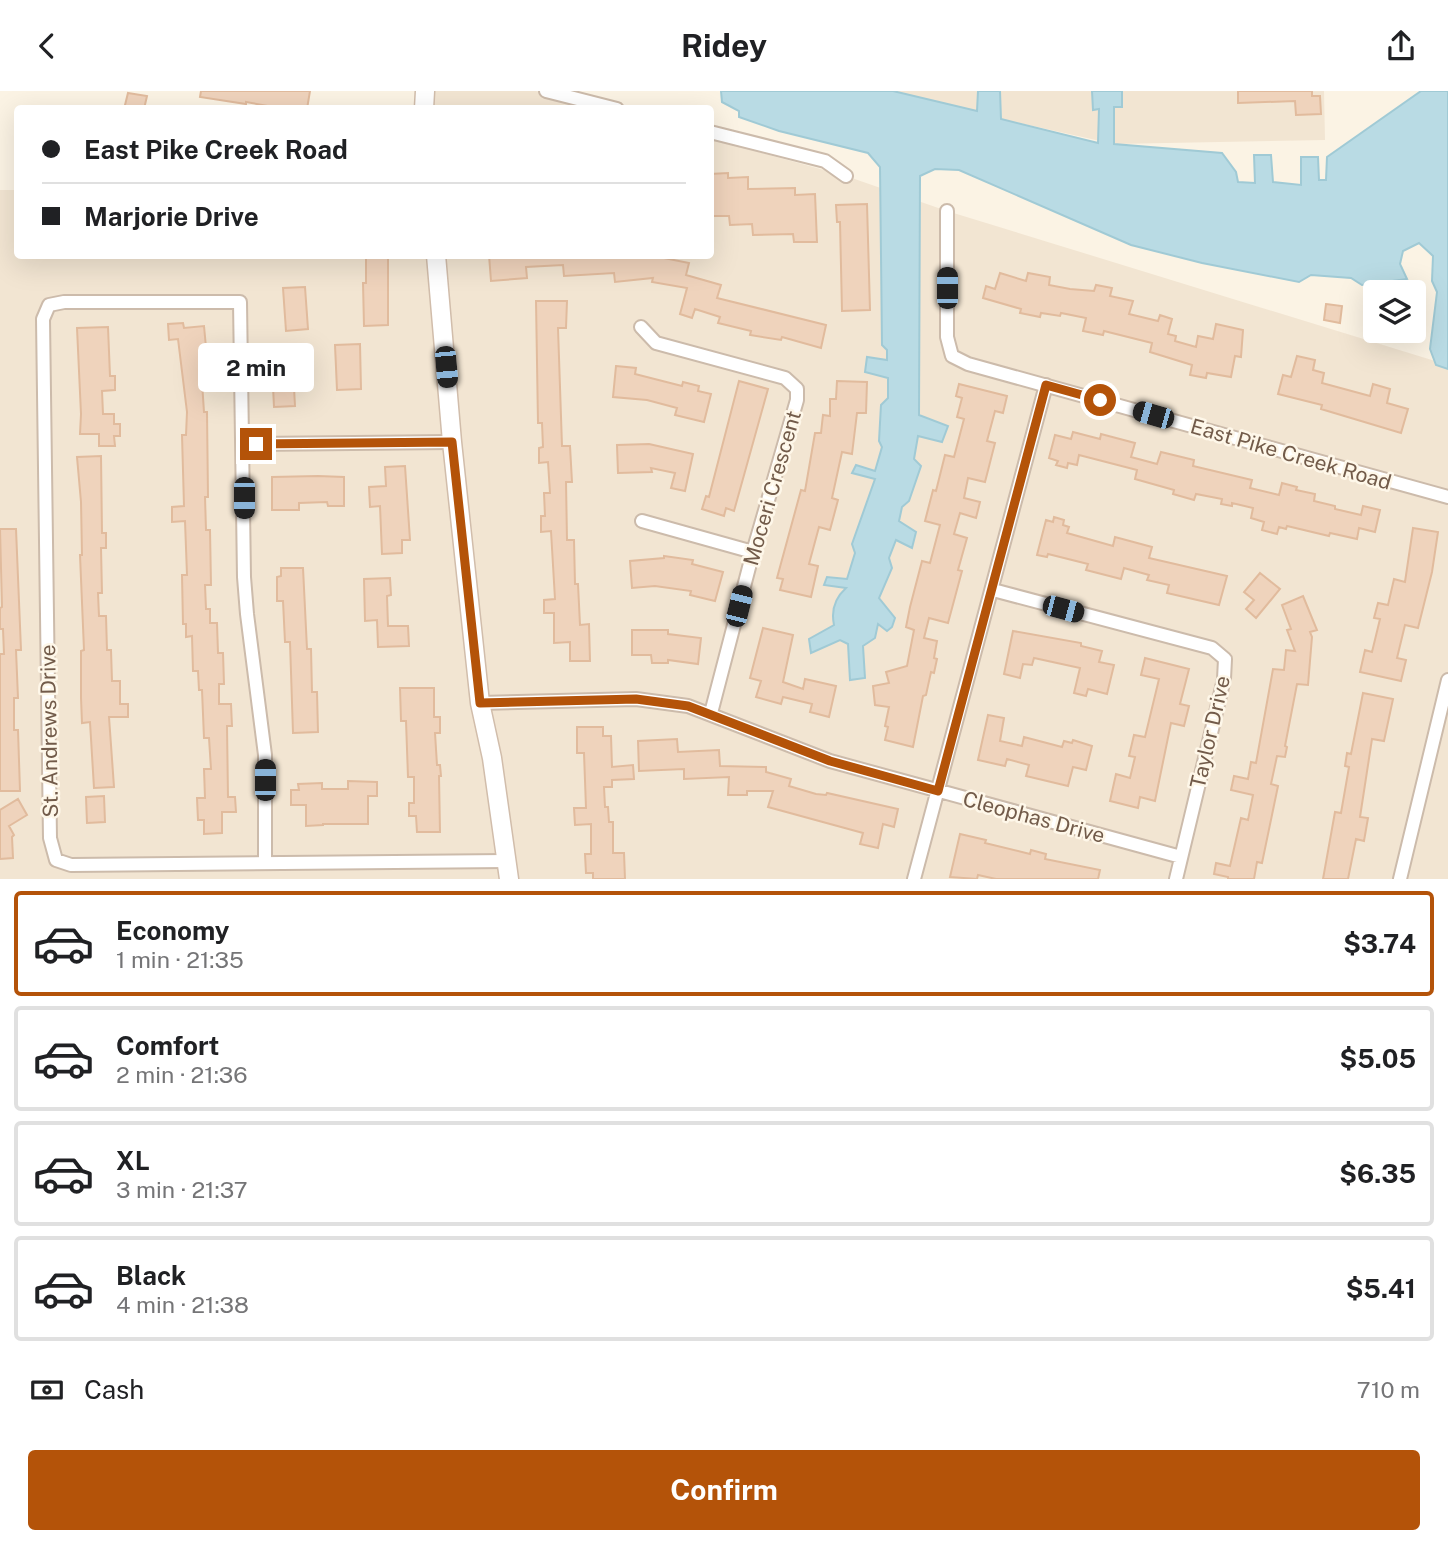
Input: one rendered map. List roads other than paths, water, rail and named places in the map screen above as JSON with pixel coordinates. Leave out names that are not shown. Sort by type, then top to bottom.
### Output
[{"type":"main road","points":[[436,259],[452,442],[480,703],[492,758],[508,870]]},
{"type":"street","points":[[546,91],[601,105]]},
{"type":"street","points":[[714,133],[825,160],[846,176]]},
{"type":"street","name":"East Pike Creek Road","points":[[947,211],[947,337],[952,356],[968,364],[1448,497]]},
{"type":"street","name":"St. Andrews Drive","points":[[64,302],[240,302],[243,444],[244,577],[265,755],[265,863],[71,865],[56,860],[50,838],[43,319],[49,305],[64,302]]},
{"type":"street","name":"Moceri Crescent","points":[[641,327],[656,343],[785,378],[797,389],[797,400],[753,552],[711,713]]},
{"type":"street","points":[[914,879],[1046,385]]},
{"type":"street","points":[[243,444],[452,442]]},
{"type":"street","points":[[642,521],[753,552]]},
{"type":"street","name":"Taylor Drive","points":[[992,590],[1212,648],[1225,659],[1224,679],[1176,879]]},
{"type":"street","points":[[1400,879],[1448,680]]},
{"type":"street","name":"Cleophas Drive","points":[[480,703],[636,699],[688,706],[830,761],[1181,857]]},
{"type":"street","points":[[265,863],[508,870]]},
{"type":"water","points":[[721,91],[893,91],[977,111],[978,91],[1000,91],[1001,119],[1098,143],[1099,109],[1093,110],[1092,91],[1122,91],[1122,107],[1114,107],[1114,144],[1222,153],[1236,172],[1238,182],[1255,183],[1254,155],[1271,155],[1273,182],[1301,185],[1301,157],[1318,157],[1319,180],[1326,180],[1327,157],[1421,91],[1448,91],[1448,369],[1436,365],[1430,349],[1437,292],[1432,281],[1433,256],[1419,243],[1403,251],[1400,264],[1407,279],[1363,280],[1362,285],[1351,278],[1311,275],[1299,282],[1202,263],[1131,245],[959,170],[935,169],[920,176],[919,415],[948,426],[942,442],[918,436],[914,459],[921,466],[909,501],[902,507],[899,521],[916,532],[912,548],[896,540],[889,558],[892,568],[879,598],[895,618],[892,627],[887,631],[878,624],[875,638],[863,646],[865,678],[850,680],[848,644],[840,640],[811,653],[809,639],[834,625],[835,605],[846,588],[824,585],[827,577],[847,579],[855,553],[852,544],[875,479],[852,473],[856,465],[875,471],[882,447],[879,441],[881,405],[888,398],[888,378],[865,372],[867,357],[887,360],[887,350],[882,345],[880,167],[868,153],[779,131],[739,117],[739,111],[722,102]]}]
